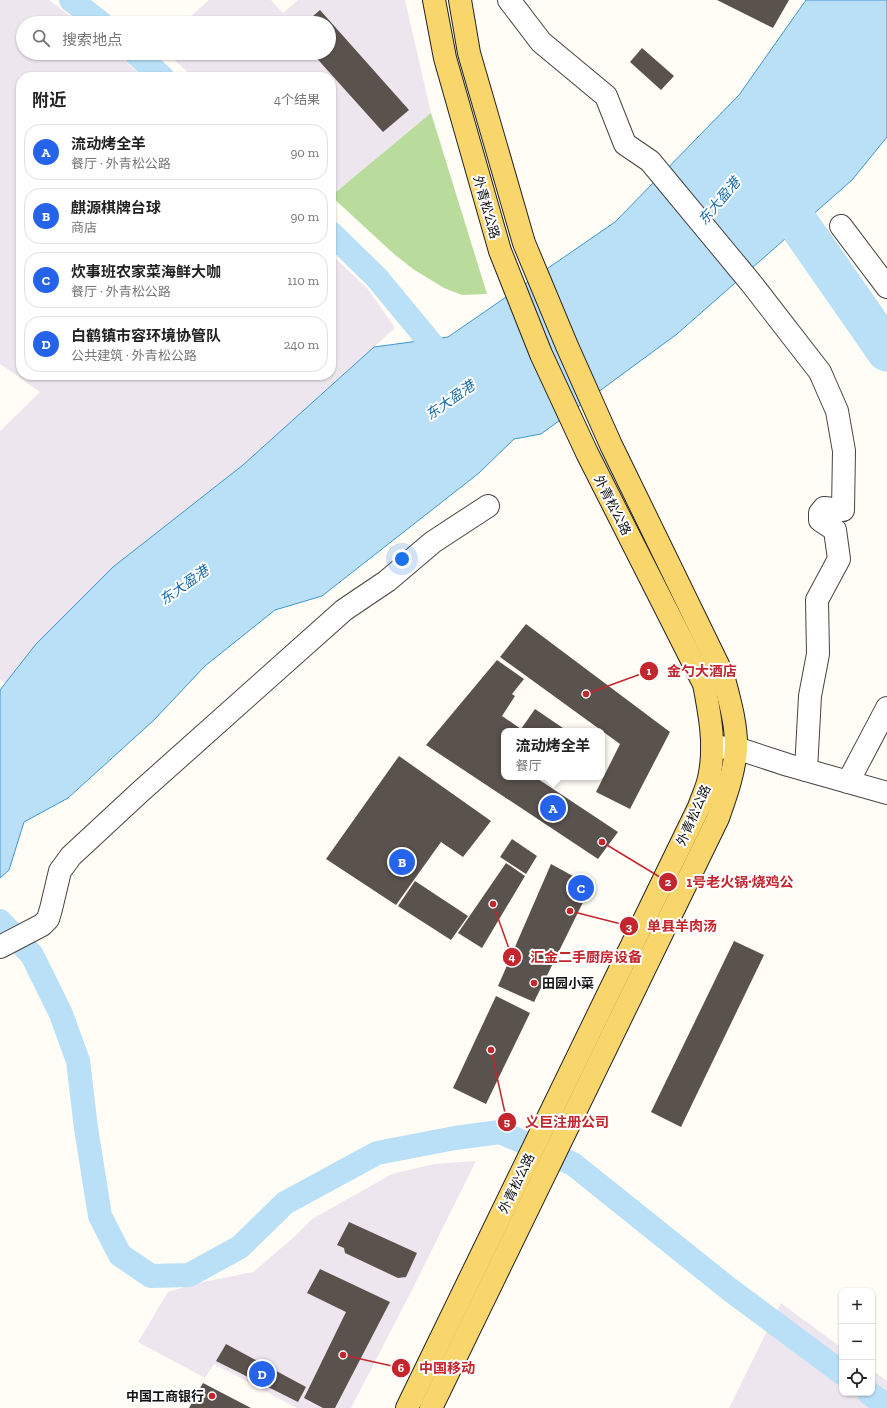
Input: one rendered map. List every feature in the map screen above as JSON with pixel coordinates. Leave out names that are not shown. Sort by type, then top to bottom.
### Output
[{"type":"main road","name":"外青松公路","points":[[407,1408],[699,807],[709,779],[712,747],[710,715],[704,684],[587,453],[541,354],[500,251],[445,58],[434,0]]},
{"type":"main road","name":"外青松公路","points":[[431,1408],[718,818],[730,784],[736,748],[732,712],[724,675],[611,445],[567,346],[524,243],[469,53],[460,0]]},
{"type":"street","points":[[509,0],[542,42],[606,96],[625,144],[650,161],[751,283],[820,372],[836,411],[844,451],[844,510],[824,508],[820,513],[820,520],[835,530],[838,559],[817,600],[818,654],[810,696],[806,770]]},
{"type":"street","points":[[841,226],[887,287]]},
{"type":"street","points":[[0,947],[42,925],[48,919],[60,871],[76,851],[140,792],[344,610],[387,580],[433,542],[488,506]]},
{"type":"street","points":[[848,782],[887,708]]},
{"type":"street","points":[[712,747],[736,748],[887,793]]},
{"type":"shaded area","points":[[0,0],[49,0],[71,16],[16,16],[16,60],[124,60],[137,72],[16,72],[16,375],[0,364]]},
{"type":"shaded area","points":[[209,0],[271,0],[283,13],[298,0],[405,0],[431,113],[336,192],[336,72],[188,72],[175,60],[336,60],[336,16],[191,16]]},
{"type":"shaded area","points":[[336,259],[368,289],[395,328],[243,465],[113,567],[36,644],[5,683],[0,679],[0,431],[40,392],[23,380],[336,380]]},
{"type":"shaded area","points":[[476,1161],[351,1408],[297,1408],[214,1364],[205,1378],[138,1342],[168,1292],[198,1283],[253,1272],[294,1237],[312,1219],[392,1174],[434,1164]]},
{"type":"shaded area","points":[[781,1303],[839,1346],[839,1396],[875,1396],[875,1372],[887,1381],[887,1408],[729,1408]]},
{"type":"green space","points":[[431,113],[487,294],[462,295],[444,288],[413,269],[394,254],[336,201],[336,192]]},
{"type":"water","name":"东大盈港","points":[[806,0],[887,0],[887,137],[852,180],[677,334],[541,434],[514,439],[479,473],[322,596],[275,610],[205,666],[154,720],[68,798],[24,822],[9,870],[0,878],[0,690],[36,644],[113,567],[243,465],[374,347],[448,337],[615,222],[739,95]]},
{"type":"building","points":[[717,0],[789,0],[773,28]]},
{"type":"building","points":[[320,10],[325,16],[313,16]]},
{"type":"building","points":[[336,28],[409,110],[383,132],[336,80],[336,72],[329,72],[318,60],[336,60]]},
{"type":"building","points":[[642,48],[674,76],[661,90],[630,62]]},
{"type":"building","points":[[526,624],[670,732],[630,809],[596,792],[602,780],[605,780],[605,774],[620,744],[605,733],[605,728],[598,728],[500,657]]},
{"type":"building","points":[[497,660],[524,679],[512,694],[515,696],[502,716],[520,728],[501,728],[501,780],[540,780],[618,832],[598,859],[426,745]]},
{"type":"building","points":[[535,709],[563,728],[522,728]]},
{"type":"building","points":[[399,756],[491,821],[463,857],[441,842],[396,905],[326,859]]},
{"type":"building","points":[[512,839],[537,856],[526,874],[500,857]]},
{"type":"building","points":[[506,863],[525,876],[482,948],[458,933]]},
{"type":"building","points":[[551,864],[591,886],[534,1002],[498,986]]},
{"type":"building","points":[[415,881],[468,916],[451,940],[398,906]]},
{"type":"building","points":[[734,941],[764,955],[681,1127],[651,1112]]},
{"type":"building","points":[[496,996],[530,1013],[486,1104],[453,1088]]},
{"type":"building","points":[[349,1222],[417,1253],[406,1277],[398,1278],[345,1253],[344,1248],[337,1245]]},
{"type":"building","points":[[320,1269],[390,1302],[335,1408],[323,1408],[304,1398],[346,1312],[307,1293]]},
{"type":"building","points":[[226,1344],[306,1387],[298,1402],[216,1361]]},
{"type":"building","name":"中国工商银行","points":[[203,1383],[251,1408],[189,1408]]},
{"type":"waterway","points":[[71,0],[92,16]]},
{"type":"waterway","points":[[143,60],[156,72]]},
{"type":"waterway","points":[[800,226],[887,351]]},
{"type":"waterway","points":[[336,238],[377,278],[448,364]]},
{"type":"waterway","points":[[0,921],[32,955],[61,1014],[78,1061],[86,1128],[100,1216],[120,1255],[151,1276],[189,1275],[240,1247],[285,1203],[377,1153],[455,1138],[500,1132],[573,1164],[729,1289],[839,1371]]},
{"type":"waterway","points":[[873,1396],[887,1406]]},
{"type":"place","name":"金勺大酒店","points":[[586,694]]},
{"type":"place","name":"流动烤全羊","points":[[553,808]]},
{"type":"place","name":"1号老火锅·烧鸡公","points":[[602,842]]},
{"type":"place","name":"麒源棋牌台球","points":[[402,862]]},
{"type":"place","name":"炊事班农家菜海鲜大咖","points":[[581,888]]},
{"type":"place","name":"汇金二手厨房设备","points":[[493,904]]},
{"type":"place","name":"单县羊肉汤","points":[[570,911]]},
{"type":"place","name":"田园小菜","points":[[534,983]]},
{"type":"place","name":"义巨注册公司","points":[[491,1050]]},
{"type":"place","name":"中国移动","points":[[343,1355]]},
{"type":"place","name":"白鹤镇市容环境协管队","points":[[262,1374]]},
{"type":"place","name":"中国工商银行","points":[[212,1396]]}]
